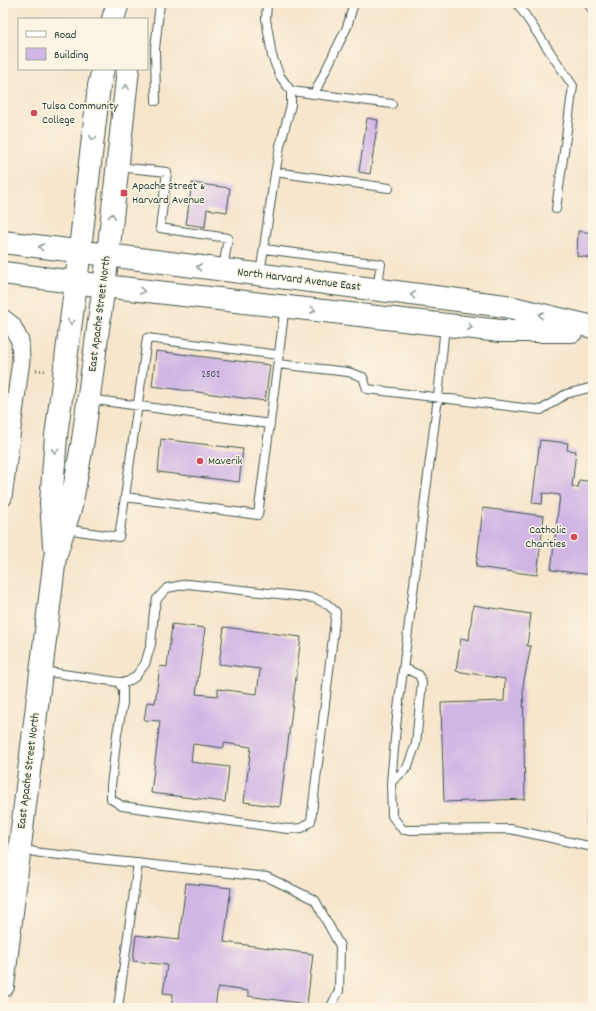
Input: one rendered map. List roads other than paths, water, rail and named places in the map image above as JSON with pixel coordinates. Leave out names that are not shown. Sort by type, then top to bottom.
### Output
[{"type":"main road","points":[[113,18],[118,3]]},
{"type":"main road","points":[[129,3],[129,18]]},
{"type":"main road","name":"East Apache Street North","points":[[55,557],[51,503],[56,436],[102,70]]},
{"type":"main road","name":"East Apache Street North","points":[[3,986],[7,915],[19,849],[55,557],[71,506],[83,440],[108,255],[128,70]]},
{"type":"main road","name":"North Harvard Avenue East","points":[[3,242],[505,306],[593,327]]},
{"type":"main road","points":[[3,273],[76,283],[500,331],[593,331]]},
{"type":"street","points":[[3,498],[6,449],[21,360],[20,341],[8,321]]},
{"type":"lane","points":[[156,101],[154,49],[160,3]]},
{"type":"lane","points":[[260,275],[275,172],[291,104],[291,91],[280,76],[272,56],[266,19],[267,3]]},
{"type":"lane","points":[[314,94],[347,27],[354,3]]},
{"type":"lane","points":[[517,3],[573,86],[556,209]]},
{"type":"lane","points":[[291,91],[392,104]]},
{"type":"lane","points":[[117,167],[167,172],[160,228],[228,238],[223,270]]},
{"type":"lane","points":[[275,172],[389,188]]},
{"type":"lane","points":[[264,249],[381,264],[377,290]]},
{"type":"lane","points":[[125,497],[258,515],[278,364],[284,306]]},
{"type":"lane","points":[[445,324],[438,398],[397,717],[391,782],[392,816],[403,830],[510,829],[593,847]]},
{"type":"lane","points":[[64,529],[119,537],[147,338],[279,355]]},
{"type":"lane","points":[[278,364],[348,372],[363,377],[368,389],[540,410],[566,394],[593,388]]},
{"type":"lane","points":[[88,399],[270,424]]},
{"type":"lane","points":[[41,671],[118,682],[127,682],[135,677],[145,664],[151,644],[154,611],[157,599],[167,588],[188,584],[314,598],[327,604],[336,612],[311,821],[302,828],[288,829],[122,806],[111,799],[111,786],[123,689],[118,682]]},
{"type":"lane","points":[[391,782],[407,768],[416,744],[417,736],[422,682],[419,675],[404,668]]},
{"type":"lane","points":[[19,849],[41,853],[267,877],[316,900],[340,946],[338,991],[330,1008]]},
{"type":"lane","points":[[118,1008],[138,863]]},
{"type":"place","name":"Tulsa Community College","points":[[34,113]]},
{"type":"place","name":"Apache Street & Harvard Avenue","points":[[124,193]]},
{"type":"place","name":"Maverik","points":[[200,461]]},
{"type":"place","name":"Catholic Charities","points":[[574,537]]}]
